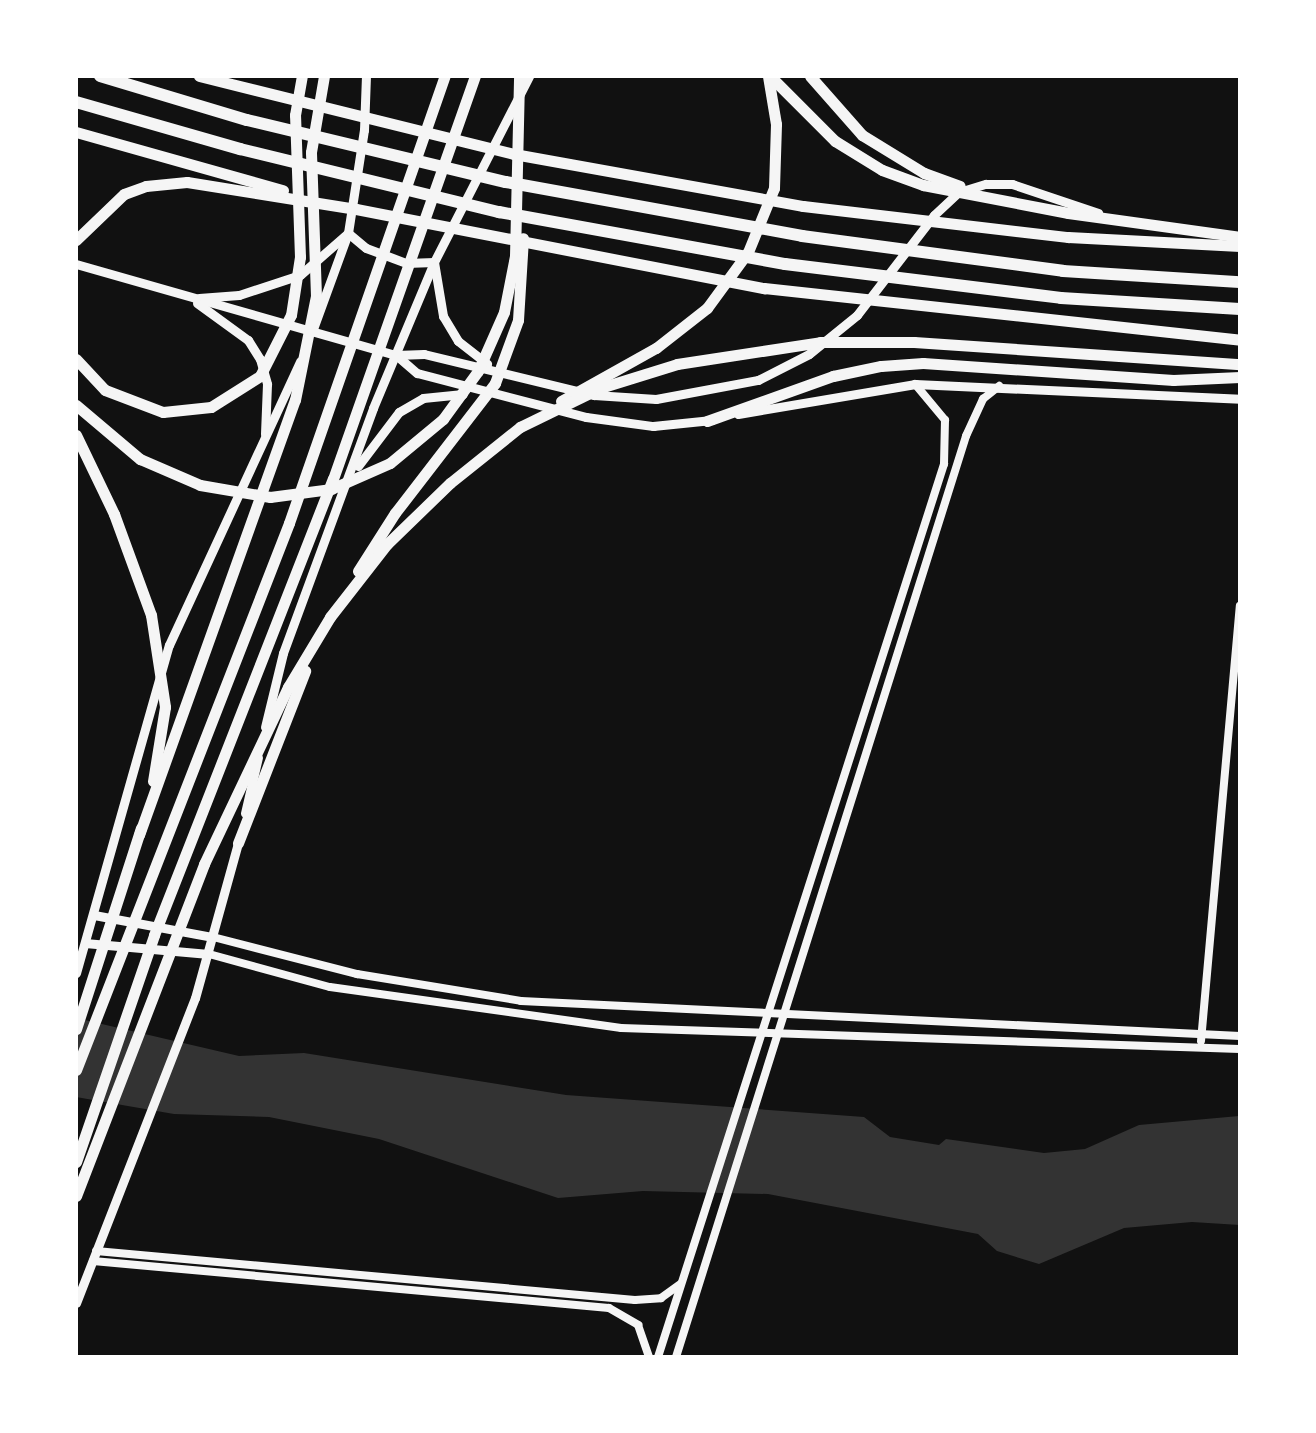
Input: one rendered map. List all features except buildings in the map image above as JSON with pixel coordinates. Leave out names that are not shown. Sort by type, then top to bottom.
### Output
[{"type":"highway","points":[[100,76],[247,120],[506,182],[802,236],[1063,271],[1240,282]]},
{"type":"highway","points":[[199,76],[514,154],[803,206],[1068,237],[1240,246]]},
{"type":"highway","points":[[76,359],[105,390],[163,412],[211,407],[260,376],[291,315],[300,257],[295,115],[302,76]]},
{"type":"highway","points":[[76,1029],[139,835],[295,400],[316,296],[311,152],[324,76]]},
{"type":"highway","points":[[76,1070],[289,523],[445,76]]},
{"type":"highway","points":[[76,1162],[154,935],[333,479],[475,76]]},
{"type":"highway","points":[[238,843],[295,690],[345,590],[395,513],[495,383],[518,320],[525,257],[514,133],[519,76]]},
{"type":"highway","points":[[769,76],[835,141],[882,170],[923,185],[1240,236]]},
{"type":"highway","points":[[76,1196],[204,864],[288,687],[330,617],[387,544],[450,483],[520,427],[595,378],[656,348],[707,308],[748,252],[774,188],[776,124],[769,76]]},
{"type":"highway","points":[[810,76],[862,135],[924,173],[990,198]]},
{"type":"highway","points":[[76,102],[240,149],[499,212],[785,264],[1061,298],[1240,309]]},
{"type":"highway","points":[[76,132],[167,160],[356,209],[496,239],[764,288],[1240,340]]},
{"type":"highway","points":[[76,240],[124,194],[168,183],[356,209]]},
{"type":"highway","points":[[76,405],[140,459],[200,485],[270,497],[331,489],[390,463],[443,419],[478,371],[504,312],[518,198]]},
{"type":"highway","points":[[520,427],[600,388],[677,364],[820,342],[914,342],[1240,364]]},
{"type":"highway","points":[[707,421],[833,376],[881,366],[980,366],[1173,380],[1240,377]]},
{"type":"highway","points":[[76,435],[143,587],[156,649],[165,707],[159,755],[139,835]]},
{"type":"main road","points":[[76,973],[169,645],[262,449],[312,331],[348,233],[364,130],[366,76]]},
{"type":"main road","points":[[76,1303],[195,998],[238,843],[283,653],[434,262],[529,76]]},
{"type":"main road","points":[[76,264],[396,355],[424,354],[534,383],[594,395],[656,399],[707,393],[758,380],[809,354],[857,315],[934,215],[959,192],[986,184],[1012,184],[1136,223],[1240,236]]},
{"type":"main road","points":[[348,233],[366,248],[406,263],[434,262]]},
{"type":"main road","points":[[191,299],[239,295],[300,275],[348,233]]},
{"type":"main road","points":[[76,257],[99,269]]},
{"type":"main road","points":[[434,262],[443,316],[458,341],[477,359],[515,378]]},
{"type":"main road","points":[[191,299],[229,324],[260,359],[268,410],[262,449]]},
{"type":"main road","points":[[396,355],[417,373],[505,398],[653,426],[707,421],[880,386],[915,384],[1240,399]]},
{"type":"main road","points":[[529,404],[534,383]]},
{"type":"main road","points":[[337,509],[364,454],[399,412],[423,398],[449,394],[505,398]]},
{"type":"main road","points":[[94,915],[213,937]]},
{"type":"main road","points":[[85,943],[209,954]]},
{"type":"street","points":[[658,1357],[944,464],[945,420],[915,384]]},
{"type":"street","points":[[676,1357],[971,421],[983,399],[1000,386]]},
{"type":"street","points":[[1200,1049],[1240,606]]},
{"type":"street","points":[[213,937],[357,974],[500,998],[1202,1037],[1240,1036]]},
{"type":"street","points":[[209,954],[330,987],[621,1028],[1240,1049]]},
{"type":"street","points":[[94,1256],[635,1300],[661,1298],[681,1284]]},
{"type":"street","points":[[94,1256],[609,1308],[625,1313],[638,1325],[649,1357]]},
{"type":"shaded area","points":[[76,1018],[239,1056],[304,1053],[566,1095],[864,1117],[890,1137],[939,1145],[946,1139],[1044,1153],[1085,1149],[1139,1125],[1239,1116],[1240,1225],[1192,1222],[1124,1228],[1039,1264],[997,1251],[978,1234],[768,1194],[643,1191],[558,1198],[379,1139],[269,1117],[174,1114],[76,1097]]}]
